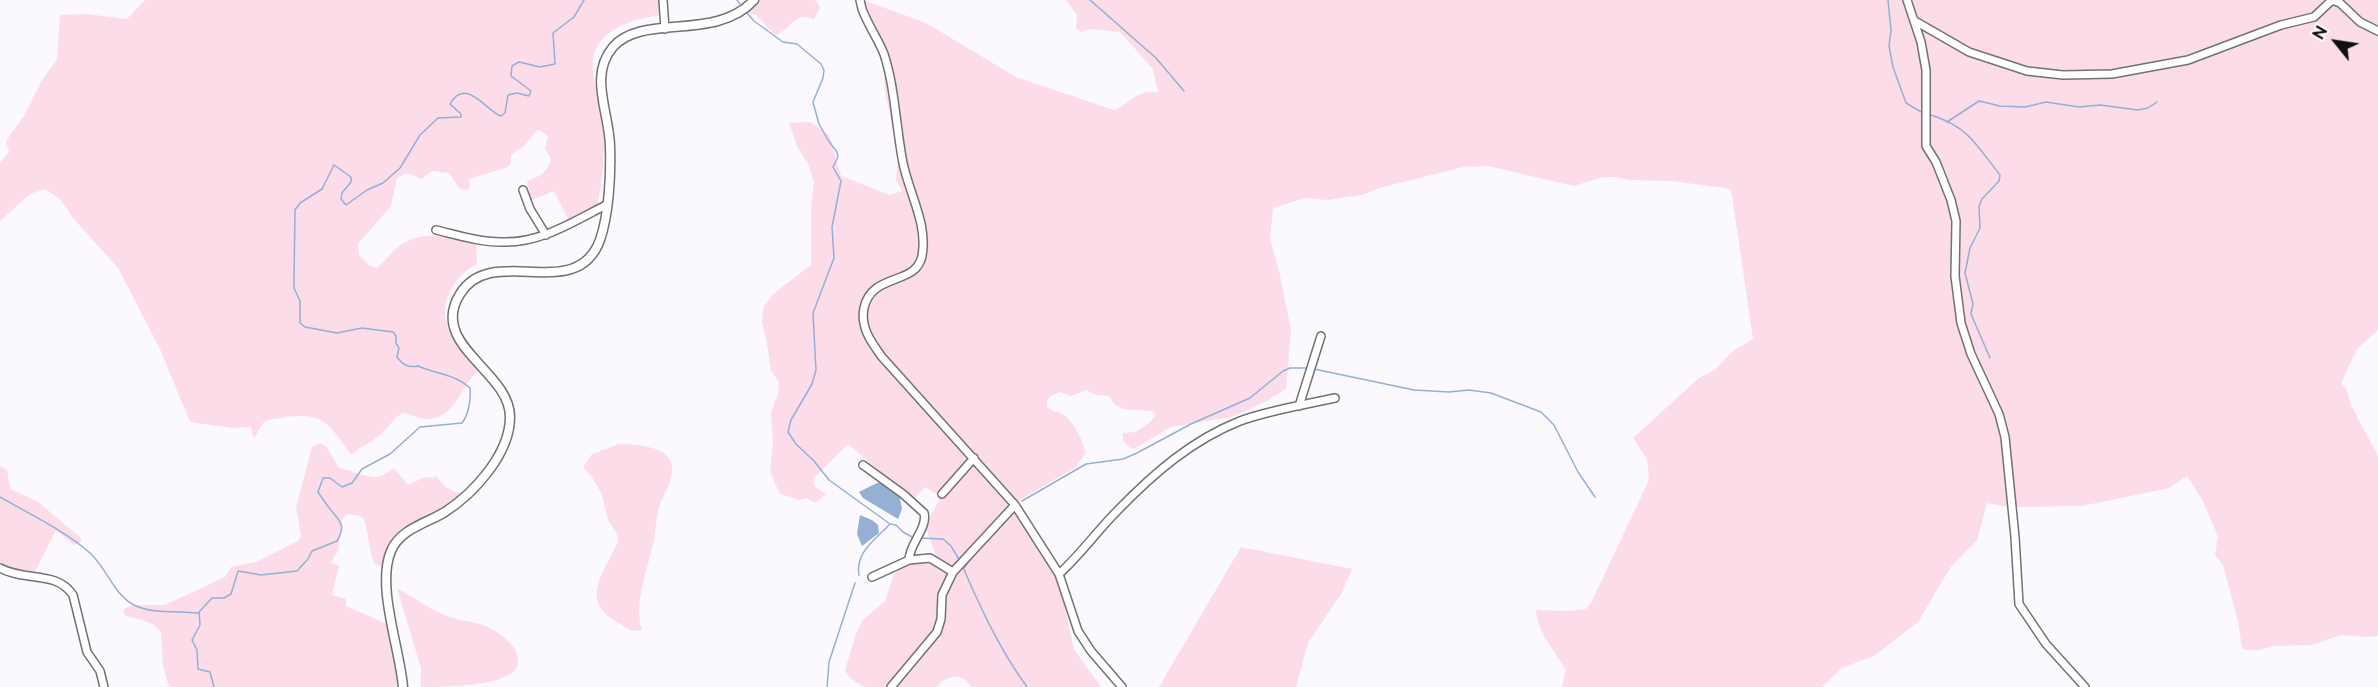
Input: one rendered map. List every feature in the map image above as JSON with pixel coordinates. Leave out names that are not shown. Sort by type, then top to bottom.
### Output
[{"type":"main road","points":[[403,687],[387,594],[386,567],[391,550],[410,530],[445,512],[470,491],[489,469],[504,445],[509,429],[510,415],[501,389],[461,344],[454,328],[453,309],[459,294],[471,281],[487,273],[505,270],[547,273],[568,270],[582,264],[591,255],[599,241],[606,206],[610,145],[601,83],[605,57],[615,45],[635,33],[692,27],[724,18],[746,8],[754,0]]},
{"type":"street","points":[[663,0],[665,29]]},
{"type":"street","points":[[860,0],[886,62],[903,163],[915,204],[923,246],[922,259],[916,269],[876,287],[867,297],[863,310],[864,326],[870,342],[1015,505],[1059,574],[1078,631],[1091,651],[1122,687]]},
{"type":"street","points":[[1907,0],[1915,21],[1926,70],[1926,146],[1936,162],[1956,220],[1955,276],[1961,323],[1965,340],[1999,414],[2004,431],[2015,537],[2019,604],[2046,644],[2085,687]]},
{"type":"street","points":[[1915,21],[1969,52],[2027,71],[2063,75],[2112,74],[2188,60],[2281,25],[2314,17],[2332,0],[2340,3],[2360,22],[2378,31]]},
{"type":"street","points":[[523,190],[530,209],[546,235]]},
{"type":"street","points":[[436,230],[501,243],[524,241],[546,235],[606,206]]},
{"type":"street","points":[[1299,406],[1321,336]]},
{"type":"street","points":[[1059,574],[1120,508],[1176,456],[1201,440],[1241,421],[1335,398]]},
{"type":"street","points":[[942,494],[974,458]]},
{"type":"street","points":[[863,465],[903,494],[924,513],[925,521],[915,539],[909,560]]},
{"type":"street","points":[[891,687],[937,632],[941,619],[942,595],[955,570],[1015,505]]},
{"type":"street","points":[[872,577],[909,560],[930,558],[955,570]]},
{"type":"street","points":[[0,568],[18,576],[54,579],[68,588],[73,595],[87,652],[100,671],[104,687]]},
{"type":"shaded area","points":[[145,0],[665,0],[666,14],[638,20],[613,30],[603,38],[596,49],[593,62],[594,79],[604,127],[602,172],[597,209],[568,219],[554,191],[531,200],[527,181],[542,173],[548,167],[551,159],[545,148],[548,137],[540,130],[537,130],[525,145],[511,155],[511,164],[508,167],[469,179],[470,188],[466,190],[459,188],[449,173],[432,171],[421,179],[409,174],[397,178],[391,206],[358,244],[359,255],[370,266],[377,268],[401,245],[418,237],[437,235],[476,237],[477,264],[455,282],[447,298],[445,309],[446,320],[455,342],[480,370],[468,382],[447,412],[430,419],[402,413],[380,435],[351,455],[325,423],[308,416],[268,420],[263,423],[255,437],[253,437],[251,427],[232,428],[190,422],[160,349],[118,268],[73,218],[60,199],[45,189],[30,194],[0,221],[0,163],[9,152],[6,141],[24,116],[41,82],[57,59],[60,15],[86,14],[127,19]]},
{"type":"shaded area","points":[[753,0],[815,0],[820,7],[814,20],[803,17],[775,35],[756,15],[738,10]]},
{"type":"shaded area","points":[[863,0],[926,23],[1016,77],[1114,110],[1140,94],[1158,93],[1153,69],[1120,32],[1089,29],[1081,32],[1076,28],[1077,15],[1066,0],[2378,0],[2378,330],[2357,349],[2341,383],[2347,390],[2351,405],[2378,456],[2378,636],[2341,635],[2312,645],[2273,646],[2260,650],[2242,648],[2238,621],[2223,565],[2215,555],[2218,537],[2203,501],[2187,476],[2169,488],[2082,506],[2007,507],[1987,503],[1977,540],[1950,568],[1918,622],[1874,656],[1842,668],[1822,687],[1562,687],[1566,670],[1543,634],[1536,610],[1586,609],[1591,603],[1649,480],[1647,459],[1633,438],[1699,378],[1715,370],[1733,351],[1753,339],[1731,189],[1672,181],[1630,180],[1614,177],[1603,177],[1574,186],[1488,166],[1463,167],[1383,187],[1361,195],[1328,200],[1305,198],[1273,208],[1270,239],[1291,330],[1286,389],[1265,402],[1232,417],[1171,427],[1134,449],[1123,441],[1123,433],[1135,432],[1149,423],[1156,415],[1152,411],[1122,408],[1117,406],[1109,396],[1097,395],[1086,390],[1071,396],[1060,392],[1050,396],[1047,407],[1064,415],[1071,422],[1086,453],[1076,467],[1018,501],[1056,567],[1074,649],[1101,687],[971,687],[963,679],[954,676],[946,679],[937,687],[865,687],[851,678],[845,670],[856,634],[863,620],[885,601],[894,574],[899,569],[914,562],[932,562],[937,558],[925,526],[941,497],[925,487],[913,500],[848,444],[814,478],[814,486],[826,494],[815,503],[807,498],[799,500],[780,494],[770,472],[773,444],[771,412],[778,394],[779,382],[771,371],[762,323],[763,308],[772,295],[811,265],[811,209],[814,182],[789,123],[810,122],[829,135],[841,176],[890,195],[902,191],[896,180],[898,158],[885,90],[883,64],[868,27]]},
{"type":"shaded area","points":[[320,443],[326,446],[339,468],[374,477],[381,476],[394,468],[408,485],[425,477],[436,476],[446,487],[464,496],[456,503],[412,526],[383,567],[375,564],[366,524],[362,517],[347,514],[342,519],[338,551],[331,562],[339,566],[332,595],[346,599],[346,606],[389,625],[400,687],[169,687],[163,666],[161,633],[154,625],[125,615],[123,610],[132,605],[165,605],[225,577],[231,567],[256,562],[298,541],[301,536],[296,507],[312,447]]},
{"type":"shaded area","points":[[619,444],[655,449],[667,455],[672,466],[671,478],[658,512],[643,584],[639,607],[642,630],[632,631],[608,616],[598,602],[598,584],[618,541],[617,534],[608,520],[602,495],[592,477],[583,467],[592,454]]},
{"type":"shaded area","points":[[0,466],[7,470],[10,489],[37,501],[81,538],[81,542],[74,545],[56,530],[34,574],[0,565]]},
{"type":"shaded area","points":[[1241,547],[1352,569],[1341,594],[1308,643],[1296,687],[1159,687]]},
{"type":"shaded area","points":[[397,588],[443,614],[485,626],[499,634],[515,650],[518,661],[515,670],[494,681],[478,684],[421,687],[421,668]]},
{"type":"water","points":[[877,483],[885,483],[899,494],[902,509],[898,519],[863,498],[859,492]]},
{"type":"water","points":[[860,515],[878,525],[879,533],[862,546],[857,534]]},
{"type":"waterway","points":[[214,687],[210,672],[198,669],[197,650],[192,640],[200,625],[199,612],[212,598],[224,598],[231,594],[238,571],[261,575],[297,571],[312,551],[337,541],[342,527],[318,492],[323,478],[330,478],[342,487],[352,483],[362,469],[390,454],[420,427],[462,423],[469,406],[470,388],[464,383],[401,362],[397,357],[399,348],[393,332],[362,328],[337,333],[305,327],[300,323],[300,301],[294,288],[295,210],[300,203],[322,189],[334,165],[351,177],[351,182],[342,193],[341,199],[346,205],[367,190],[383,183],[400,168],[420,135],[438,118],[461,117],[461,114],[450,104],[456,96],[463,93],[469,94],[501,116],[505,113],[508,95],[517,93],[529,96],[531,91],[511,76],[512,66],[519,62],[540,67],[555,64],[553,33],[574,17],[584,0]]},
{"type":"waterway","points":[[737,0],[740,4]]},
{"type":"waterway","points":[[1090,0],[1156,58],[1184,91]]},
{"type":"waterway","points":[[1888,0],[1891,30],[1889,46],[1893,67],[1906,103],[1923,113]]},
{"type":"waterway","points":[[746,12],[754,21],[783,42],[797,44],[821,64],[824,70],[823,78],[813,102],[819,124],[837,152],[838,157],[833,167],[841,181],[832,227],[834,258],[813,313],[816,370],[812,384],[791,420],[788,432],[829,480],[890,524],[896,525],[914,538]]},
{"type":"waterway","points":[[1947,122],[1979,101],[2000,106],[2025,107],[2046,102],[2079,107],[2100,105],[2138,110],[2148,108],[2157,102]]},
{"type":"waterway","points":[[1931,115],[1955,125],[1978,146],[2000,175],[1999,181],[1982,199],[1979,206],[1980,228],[1970,248],[1965,273],[1973,304],[1971,314],[1990,358]]},
{"type":"waterway","points":[[1022,501],[1086,464],[1123,459],[1191,424],[1250,398],[1283,371],[1290,368],[1307,368]]},
{"type":"waterway","points":[[1314,369],[1414,390],[1449,392],[1469,390],[1491,393],[1541,412],[1554,425],[1578,472],[1595,497]]},
{"type":"waterway","points":[[0,497],[58,530],[90,553],[121,595],[134,605],[156,611],[198,613]]},
{"type":"waterway","points":[[859,575],[860,559],[863,553],[889,525]]},
{"type":"waterway","points":[[919,538],[943,539],[951,546],[960,561]]},
{"type":"waterway","points":[[964,568],[976,552]]},
{"type":"waterway","points":[[962,565],[991,628],[1027,687]]},
{"type":"waterway","points":[[827,687],[829,662],[855,583]]}]
